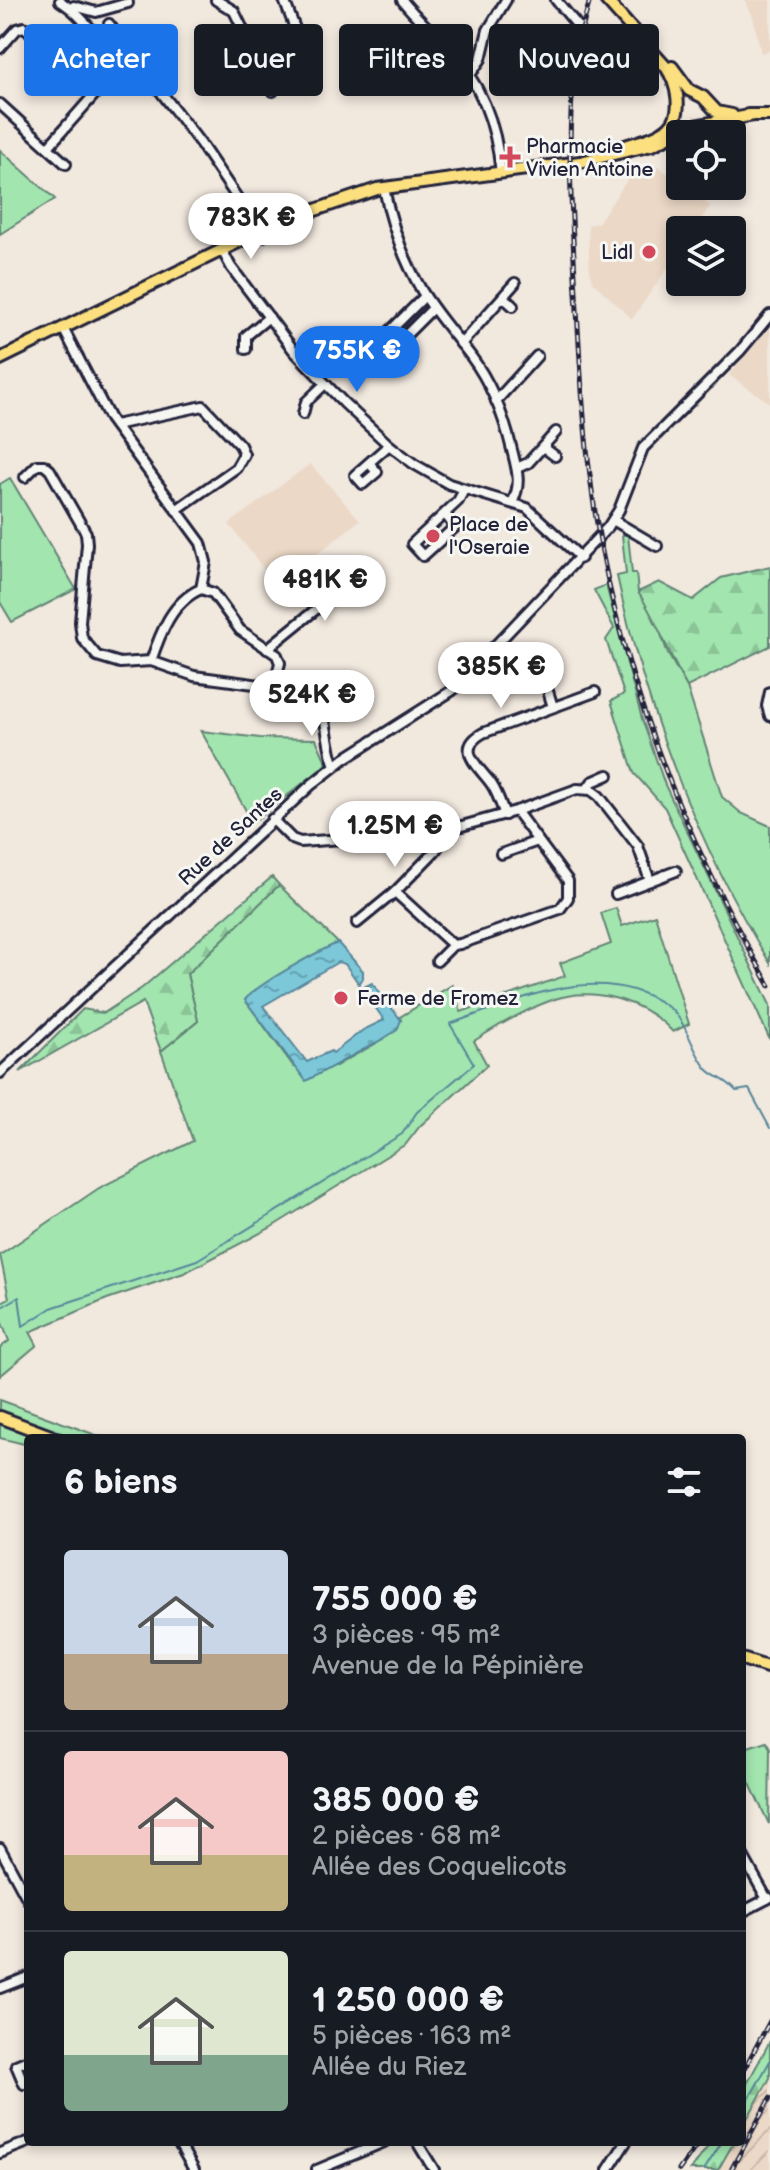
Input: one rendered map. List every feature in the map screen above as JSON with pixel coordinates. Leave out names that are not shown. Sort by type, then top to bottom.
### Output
[{"type":"main road","points":[[610,2],[629,24]]},
{"type":"main road","points":[[659,56],[672,67],[684,86],[721,113],[770,115]]},
{"type":"main road","points":[[659,59],[672,78],[682,120]]},
{"type":"main road","points":[[594,159],[662,132],[671,126],[684,96],[696,94]]},
{"type":"main road","points":[[702,120],[707,115],[706,102]]},
{"type":"main road","points":[[725,120],[754,115]]},
{"type":"main road","points":[[0,366],[65,330],[320,207],[384,188],[594,159],[666,139]]},
{"type":"main road","points":[[0,359],[156,290],[223,253]]},
{"type":"main road","points":[[0,1417],[44,1434]]},
{"type":"main road","points":[[0,1424],[39,1434]]},
{"type":"main road","points":[[746,1660],[770,1668]]},
{"type":"street","points":[[60,0],[105,14],[109,22],[117,10],[131,2]]},
{"type":"street","points":[[60,0],[88,24]]},
{"type":"street","points":[[216,0],[227,4],[240,24]]},
{"type":"street","points":[[284,0],[293,24]]},
{"type":"street","points":[[402,0],[424,24]]},
{"type":"street","points":[[473,71],[481,59],[488,30],[506,0]]},
{"type":"street","points":[[556,0],[576,24]]},
{"type":"street","points":[[91,24],[90,16],[131,2]]},
{"type":"street","points":[[0,48],[17,29],[24,27]]},
{"type":"street","points":[[473,81],[491,119],[501,173]]},
{"type":"street","points":[[48,147],[93,96]]},
{"type":"street","points":[[164,96],[209,155],[262,234]]},
{"type":"street","points":[[0,104],[66,164]]},
{"type":"street","points":[[384,188],[397,235],[425,296],[484,376],[496,401],[517,468],[519,489],[512,503]]},
{"type":"street","points":[[223,253],[295,352],[389,445],[414,464],[464,490],[512,503],[532,512],[581,558]]},
{"type":"street","points":[[461,344],[515,283]]},
{"type":"street","points":[[425,296],[377,344],[387,354],[433,308]]},
{"type":"street","points":[[503,297],[513,306]]},
{"type":"street","name":"Rue de Santes","points":[[0,1073],[272,819],[335,765],[453,690],[581,558],[613,520],[643,448],[740,351],[770,315]]},
{"type":"street","points":[[246,349],[246,336],[269,317]]},
{"type":"street","points":[[65,330],[115,425],[196,535],[205,552],[206,567],[201,589],[184,600],[171,616],[151,661]]},
{"type":"street","points":[[496,401],[537,356]]},
{"type":"street","points":[[303,414],[306,402],[325,384]]},
{"type":"street","points":[[115,425],[203,406],[240,445],[244,454],[236,468],[176,510]]},
{"type":"street","points":[[517,468],[528,463],[556,432]]},
{"type":"street","points":[[369,463],[389,445]]},
{"type":"street","points":[[543,447],[555,456]]},
{"type":"street","points":[[25,477],[37,465],[44,465],[50,470],[86,533],[80,622],[85,643],[105,660],[120,663],[151,661],[194,676],[306,691],[314,696],[321,711],[335,765]]},
{"type":"street","points":[[445,514],[455,527],[423,556],[412,544],[458,501],[464,490]]},
{"type":"street","points":[[613,520],[657,546]]},
{"type":"street","points":[[267,649],[362,572]]},
{"type":"street","points":[[201,589],[213,593],[240,630],[279,659],[274,686]]},
{"type":"street","points":[[546,685],[553,707]]},
{"type":"street","points":[[505,815],[492,785],[476,766],[470,751],[474,739],[595,692]]},
{"type":"street","points":[[770,692],[767,706],[770,716]]},
{"type":"street","points":[[587,789],[592,782],[608,775]]},
{"type":"street","points":[[272,819],[292,839],[300,842],[424,833],[505,815],[577,789],[587,789],[597,794],[638,846],[650,881]]},
{"type":"street","points":[[437,961],[453,945],[557,911],[563,905],[569,893],[568,881],[516,811]]},
{"type":"street","points":[[357,923],[395,892],[435,851],[451,829]]},
{"type":"street","points":[[501,854],[538,841]]},
{"type":"street","points":[[616,894],[676,871]]},
{"type":"street","points":[[395,892],[453,945]]},
{"type":"street","points":[[0,1848],[24,1893]]},
{"type":"street","points":[[746,1861],[769,1898],[746,1910]]},
{"type":"street","points":[[0,1988],[24,1979]]},
{"type":"street","points":[[24,2062],[16,2065],[24,2084]]},
{"type":"street","points":[[0,2153],[24,2144]]},
{"type":"street","points":[[180,2146],[194,2170]]},
{"type":"street","points":[[317,2170],[374,2146]]},
{"type":"street","points":[[419,2146],[434,2170]]},
{"type":"street","points":[[608,2170],[623,2146]]},
{"type":"shaded area","points":[[745,0],[770,0],[770,50],[761,53],[753,17]]},
{"type":"shaded area","points":[[658,166],[666,172],[666,200],[702,200],[710,206],[703,216],[666,216],[666,270],[632,319],[593,282],[588,225],[598,223],[636,167]]},
{"type":"shaded area","points":[[770,327],[770,403],[729,375]]},
{"type":"shaded area","points":[[310,464],[360,520],[277,586],[229,524]]},
{"type":"shaded area","points":[[770,2078],[770,2170],[718,2170],[732,2146],[746,2146],[746,2121]]},
{"type":"green space","points":[[0,150],[55,199],[0,234]]},
{"type":"green space","points":[[10,478],[76,589],[12,622],[0,602],[0,484]]},
{"type":"green space","points":[[622,535],[628,535],[632,573],[636,573],[638,592],[655,617],[668,654],[687,687],[722,797],[741,813],[770,826],[770,963],[720,872],[677,776],[659,727],[617,576],[626,574]]},
{"type":"green space","points":[[770,566],[770,646],[687,687],[638,592],[659,582],[693,600],[721,578]]},
{"type":"green space","points":[[606,585],[642,719],[665,785],[770,1005],[770,1040],[665,808],[634,773],[611,701],[624,694],[606,640],[614,628],[594,590]]},
{"type":"green space","points":[[201,731],[260,738],[316,739],[327,764],[253,823]]},
{"type":"green space","points":[[272,877],[279,885],[187,974],[198,1021],[161,1051],[143,1002],[20,1072],[83,1009],[104,1013],[142,988]]},
{"type":"green space","points":[[279,885],[338,943],[262,986],[245,1000],[294,1067],[336,1066],[375,1044],[401,1020],[400,1017],[452,985],[461,1012],[565,976],[560,963],[611,944],[601,913],[616,908],[622,926],[655,915],[689,1024],[673,1032],[633,1004],[601,995],[568,996],[522,1013],[474,1041],[487,1065],[420,1126],[406,1144],[270,1228],[184,1273],[107,1299],[30,1332],[37,1345],[0,1376],[0,1348],[9,1341],[0,1318],[0,1303],[9,1298],[0,1255],[99,1188],[193,1141],[161,1051],[198,1021],[187,974]]},
{"type":"green space","points":[[0,1400],[93,1434],[24,1434],[24,1444],[0,1438]]},
{"type":"green space","points":[[766,1741],[770,1748],[769,1824],[746,1775],[746,1748]]},
{"type":"green space","points":[[770,2041],[770,2078],[746,2121],[746,2086]]},
{"type":"green space","points":[[708,2146],[732,2146],[718,2170],[691,2170]]},
{"type":"water","points":[[338,943],[363,971],[359,984],[345,964],[338,962],[263,1006],[307,1062],[331,1051],[333,1053],[363,1030],[384,1020],[362,988],[372,983],[401,1020],[397,1030],[383,1039],[306,1081],[245,1000],[303,960]]},
{"type":"waterway","points":[[0,1308],[19,1297],[23,1326],[51,1308],[197,1260],[402,1134],[417,1112],[474,1064],[450,1024],[559,988],[615,986],[642,993],[668,1007],[680,1020],[707,1069],[736,1091],[749,1089],[770,1128]]},
{"type":"waterway","points":[[746,2104],[770,2061]]},
{"type":"waterway","points":[[704,2170],[719,2146]]},
{"type":"railway","points":[[590,0],[575,68],[570,172],[582,397],[596,518],[623,641],[661,760],[711,875],[770,986]]},
{"type":"railway","points":[[746,2066],[770,2021]]},
{"type":"railway","points":[[746,2142],[770,2098]]},
{"type":"railway","points":[[679,2170],[696,2146]]},
{"type":"railway","points":[[731,2170],[744,2146]]},
{"type":"place","name":"Pharmacie Vivien Antoine","points":[[510,157]]},
{"type":"place","name":"Lidl","points":[[649,252]]},
{"type":"place","name":"Place de l'Oseraie","points":[[433,536]]},
{"type":"place","name":"Ferme de Fromez","points":[[341,998]]}]
